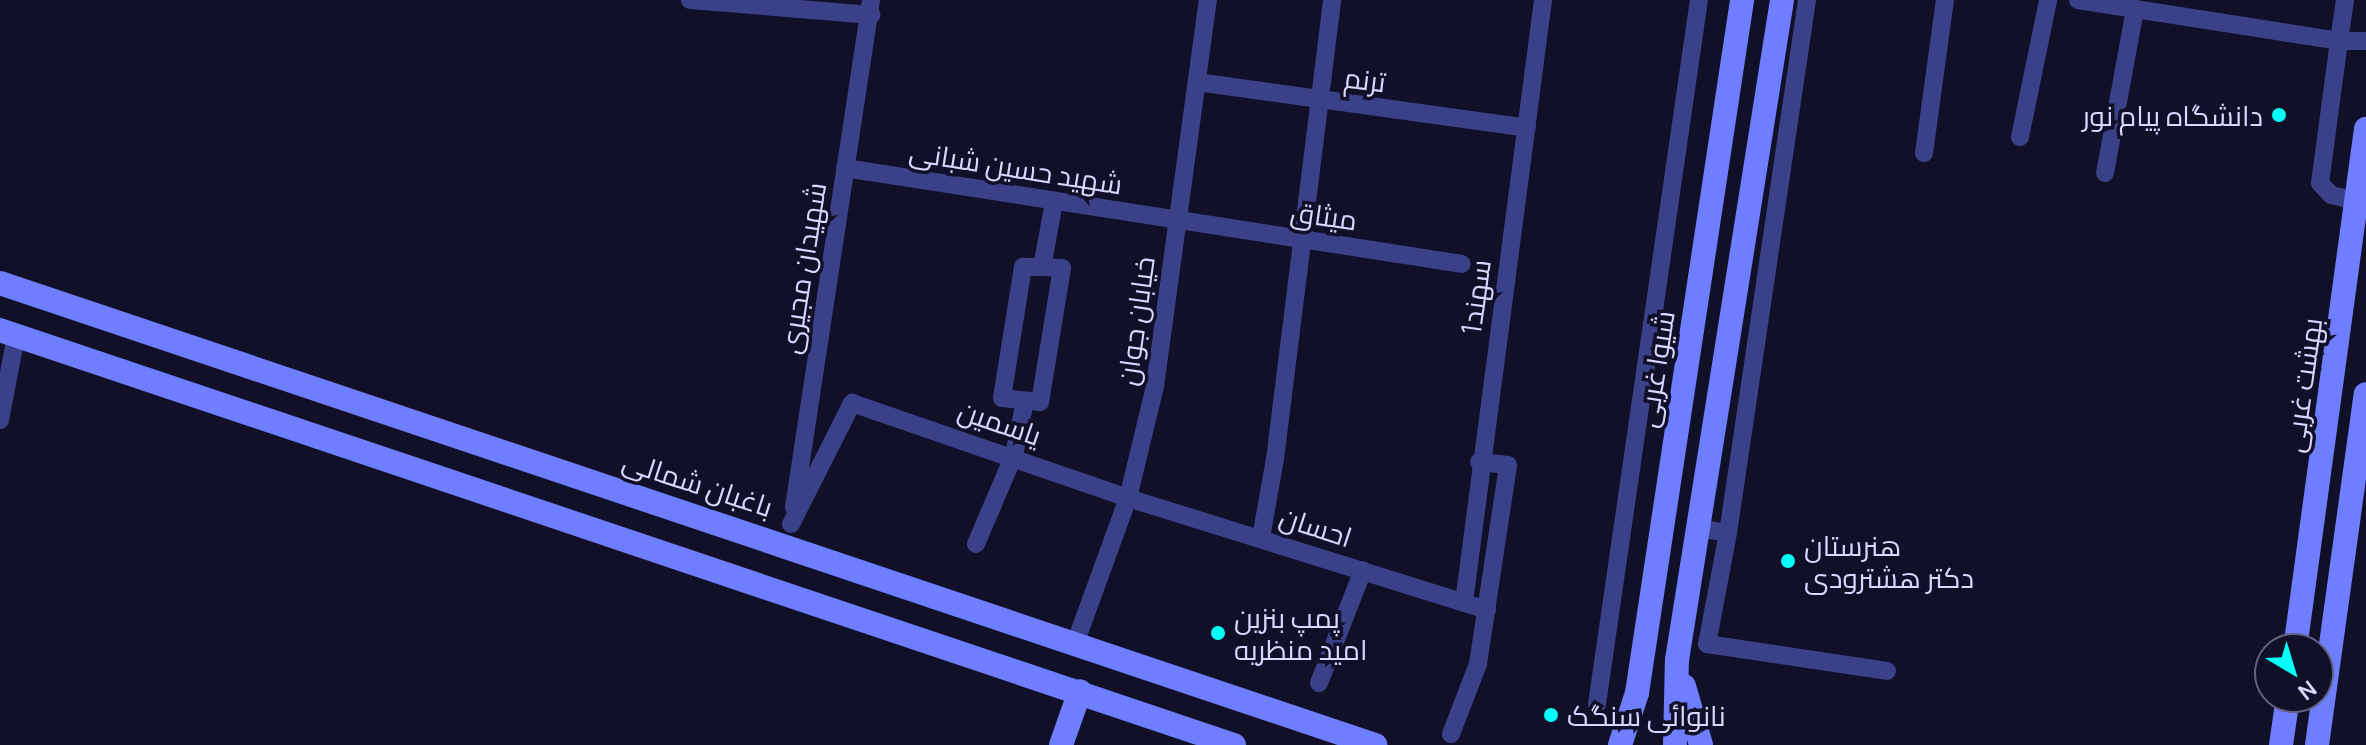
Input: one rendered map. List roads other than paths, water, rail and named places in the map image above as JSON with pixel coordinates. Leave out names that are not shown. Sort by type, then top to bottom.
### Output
[{"type":"main road","name":"شیوا غربی","points":[[1620,745],[1637,693],[1742,0]]},
{"type":"main road","points":[[1675,745],[1677,660],[1782,0]]},
{"type":"main road","name":"بهشت غربی","points":[[2298,633],[2356,288],[2356,201],[2366,129]]},
{"type":"main road","name":"باغبان شمالی","points":[[0,283],[790,535],[1076,641],[1375,745]]},
{"type":"main road","points":[[8,333],[1234,745]]},
{"type":"main road","points":[[2317,745],[2360,482],[2366,394]]},
{"type":"main road","points":[[1677,660],[1701,745]]},
{"type":"main road","points":[[1061,745],[1080,691]]},
{"type":"main road","points":[[2281,745],[2286,713]]},
{"type":"street","points":[[690,0],[870,10]]},
{"type":"street","name":"خیابان جوان","points":[[1076,641],[1128,498],[1155,386],[1208,0]]},
{"type":"street","points":[[1261,538],[1275,459],[1332,0]]},
{"type":"street","name":"1سهند","points":[[1464,602],[1479,462],[1543,0]]},
{"type":"street","points":[[1597,704],[1699,0]]},
{"type":"street","points":[[1807,0],[1728,533],[1707,644],[1887,671]]},
{"type":"street","points":[[1924,153],[1945,0]]},
{"type":"street","points":[[2020,137],[2048,0]]},
{"type":"street","points":[[2078,0],[2107,2],[2339,41],[2366,41]]},
{"type":"street","points":[[2195,19],[2198,0]]},
{"type":"street","points":[[2345,0],[2320,183],[2331,195],[2356,201]]},
{"type":"street","points":[[2105,173],[2135,9]]},
{"type":"street","name":"شهیدان مجیری","points":[[790,535],[870,10]]},
{"type":"street","name":"ترنم","points":[[1197,82],[1527,128]]},
{"type":"street","name":"شهید حسین شبانی","points":[[845,168],[1177,222]]},
{"type":"street","points":[[1042,267],[1054,202]]},
{"type":"street","name":"میثاق","points":[[1177,222],[1462,264]]},
{"type":"street","points":[[1023,267],[1042,267],[1062,268],[1040,402],[1002,398],[1023,267]]},
{"type":"street","points":[[0,420],[8,333]]},
{"type":"street","points":[[976,544],[1014,455],[1025,401]]},
{"type":"street","name":"یاسمین","points":[[790,535],[852,403],[1014,455],[1128,498]]},
{"type":"street","points":[[1451,734],[1478,664],[1508,465],[1479,462]]},
{"type":"street","name":"احسان","points":[[1128,498],[1487,610]]},
{"type":"street","points":[[1699,528],[1728,533]]},
{"type":"street","points":[[1319,683],[1363,570]]},
{"type":"place","name":"دانشگاه پیام نور","points":[[2279,115]]},
{"type":"place","name":"هنرستان دکتر هشترودی","points":[[1788,561]]},
{"type":"place","name":"پمپ بنزین امید منظریه","points":[[1218,633]]},
{"type":"place","name":"نانوائی سنگک","points":[[1551,715]]}]
